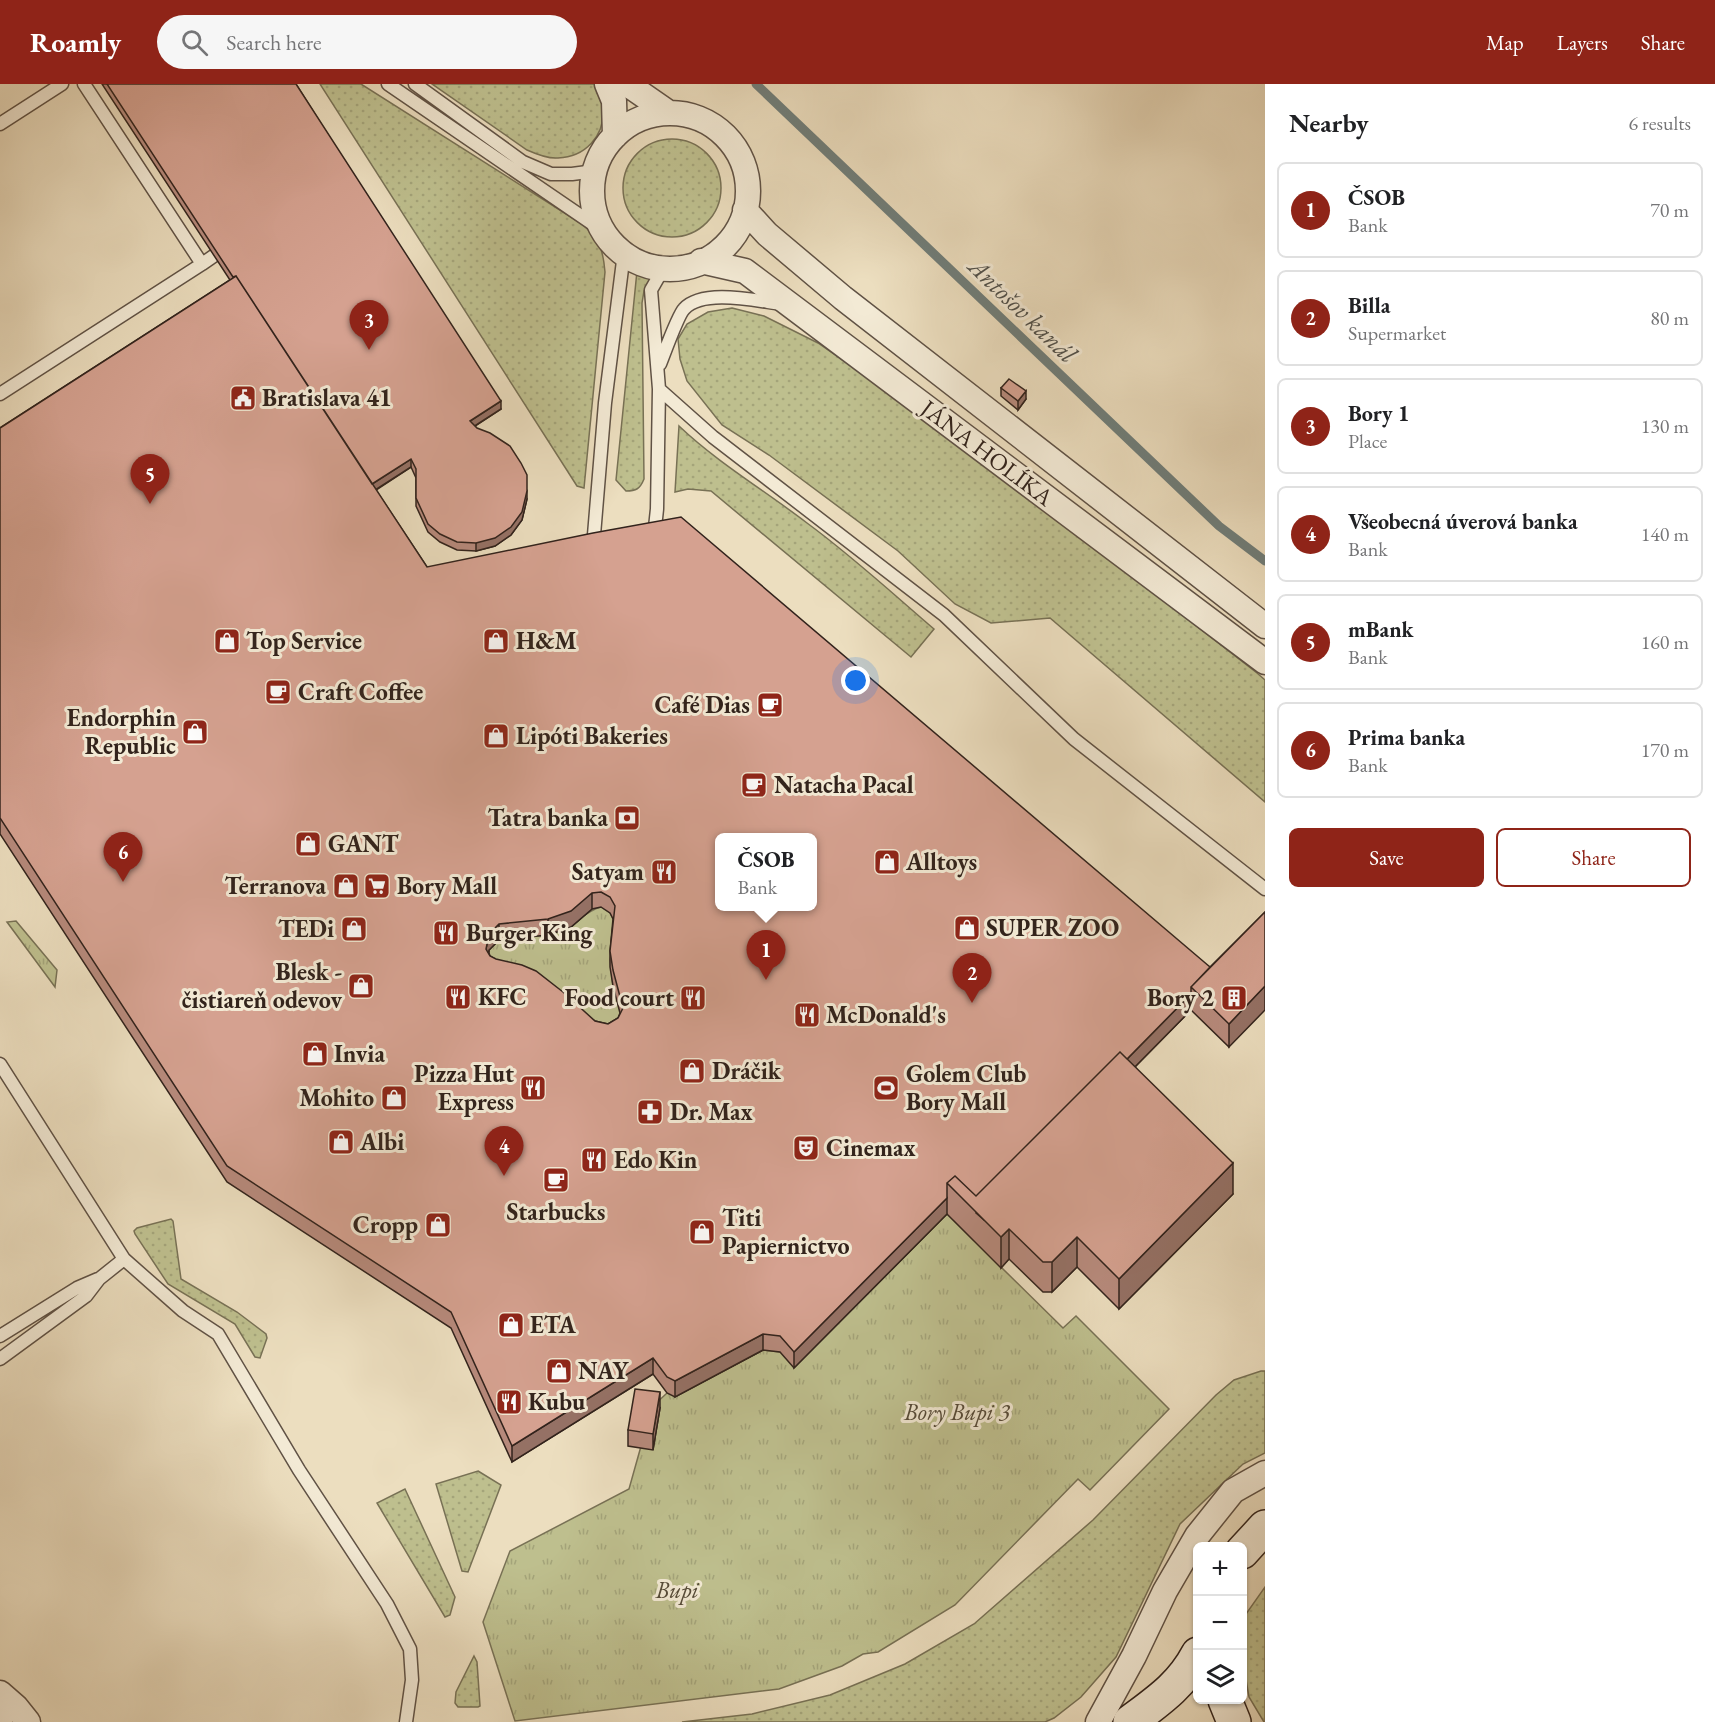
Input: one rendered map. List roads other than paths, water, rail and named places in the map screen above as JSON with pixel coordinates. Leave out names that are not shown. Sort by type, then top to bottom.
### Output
[{"type":"main road","points":[[1247,1546],[1265,1527]]},
{"type":"main road","points":[[1130,1722],[1172,1691],[1193,1663]]},
{"type":"main road","points":[[1227,1704],[1234,1722]]},
{"type":"street","points":[[607,84],[614,101],[615,136]]},
{"type":"street","points":[[627,84],[669,113]]},
{"type":"street","points":[[669,113],[689,116],[710,124],[735,148],[747,179],[745,210],[738,228],[726,244],[710,257],[692,265],[667,268],[642,263],[624,253],[603,231],[592,198],[595,171],[602,152],[615,136],[630,124],[669,113]]},
{"type":"street","name":"JÁNA HOLÍKA","points":[[745,210],[767,234],[843,298],[1265,626]]},
{"type":"street","name":"JÁNA HOLÍKA","points":[[701,261],[745,271],[1265,662]]},
{"type":"street","points":[[1098,1722],[1134,1656],[1165,1591],[1197,1536],[1233,1491],[1265,1473]]},
{"type":"street","points":[[0,1693],[28,1722]]},
{"type":"lane","points":[[0,124],[62,84]]},
{"type":"lane","points":[[84,84],[140,160],[202,264]]},
{"type":"lane","points":[[388,84],[603,231]]},
{"type":"lane","points":[[415,84],[523,162],[551,174],[595,171]]},
{"type":"lane","points":[[0,394],[235,241]]},
{"type":"lane","points":[[592,549],[605,403],[624,253]]},
{"type":"lane","points":[[654,538],[657,509],[659,365],[651,290],[667,268]]},
{"type":"lane","points":[[659,365],[684,309],[706,297],[739,298],[791,305]]},
{"type":"lane","points":[[659,388],[713,437],[944,615],[1074,739],[1265,889]]},
{"type":"lane","points":[[0,1064],[124,1259],[183,1311],[218,1334],[298,1470],[387,1604],[410,1649],[412,1680],[406,1722]]},
{"type":"lane","points":[[0,1359],[86,1296],[99,1279],[124,1259]]},
{"type":"lane","points":[[0,1336],[76,1288],[99,1279]]},
{"type":"lane","points":[[0,1721],[5,1722]]},
{"type":"waterway","name":"Antošov kanál","points":[[756,84],[1219,526],[1265,561]]},
{"type":"place","name":"Bory 1","points":[[369,350]]},
{"type":"place","name":"Bratislava 41","points":[[243,398]]},
{"type":"place","name":"mBank","points":[[150,504]]},
{"type":"place","name":"Top Service","points":[[227,641]]},
{"type":"place","name":"H&M","points":[[496,641]]},
{"type":"place","name":"Craft Coffee","points":[[278,692]]},
{"type":"place","name":"Café Dias","points":[[770,705]]},
{"type":"place","name":"Endorphin Republic","points":[[195,732]]},
{"type":"place","name":"Lipóti Bakeries","points":[[496,736]]},
{"type":"place","name":"Natacha Pacal","points":[[754,785]]},
{"type":"place","name":"Tatra banka","points":[[627,818]]},
{"type":"place","name":"GANT","points":[[308,844]]},
{"type":"place","name":"Alltoys","points":[[887,862]]},
{"type":"place","name":"Satyam","points":[[664,872]]},
{"type":"place","name":"Prima banka","points":[[123,882]]},
{"type":"place","name":"Terranova","points":[[346,886]]},
{"type":"place","name":"Bory Mall","points":[[377,886]]},
{"type":"place","name":"SUPER ZOO","points":[[967,928]]},
{"type":"place","name":"TEDi","points":[[354,929]]},
{"type":"place","name":"Burger King","points":[[446,933]]},
{"type":"place","name":"ČSOB","points":[[766,980]]},
{"type":"place","name":"Blesk - čistiareň odevov","points":[[361,986]]},
{"type":"place","name":"KFC","points":[[458,997]]},
{"type":"place","name":"Food court","points":[[693,998]]},
{"type":"place","name":"Bory 2","points":[[1234,998]]},
{"type":"place","name":"Billa","points":[[972,1003]]},
{"type":"place","name":"McDonald's","points":[[807,1015]]},
{"type":"place","name":"Invia","points":[[315,1054]]},
{"type":"place","name":"Dráčik","points":[[692,1071]]},
{"type":"place","name":"Pizza Hut Express","points":[[533,1088]]},
{"type":"place","name":"Golem Club Bory Mall","points":[[886,1088]]},
{"type":"place","name":"Mohito","points":[[394,1098]]},
{"type":"place","name":"Dr. Max","points":[[650,1112]]},
{"type":"place","name":"Albi","points":[[341,1142]]},
{"type":"place","name":"Cinemax","points":[[806,1148]]},
{"type":"place","name":"Edo Kin","points":[[594,1160]]},
{"type":"place","name":"Všeobecná úverová banka","points":[[504,1176]]},
{"type":"place","name":"Starbucks","points":[[556,1180]]},
{"type":"place","name":"Cropp","points":[[438,1225]]},
{"type":"place","name":"Titi Papiernictvo","points":[[702,1232]]},
{"type":"place","name":"ETA","points":[[511,1325]]},
{"type":"place","name":"NAY","points":[[559,1371]]},
{"type":"place","name":"Kubu","points":[[509,1402]]},
{"type":"park label","name":"Bory Bupi 3","points":[[957,1412]]},
{"type":"park label","name":"Bupi","points":[[677,1590]]}]
